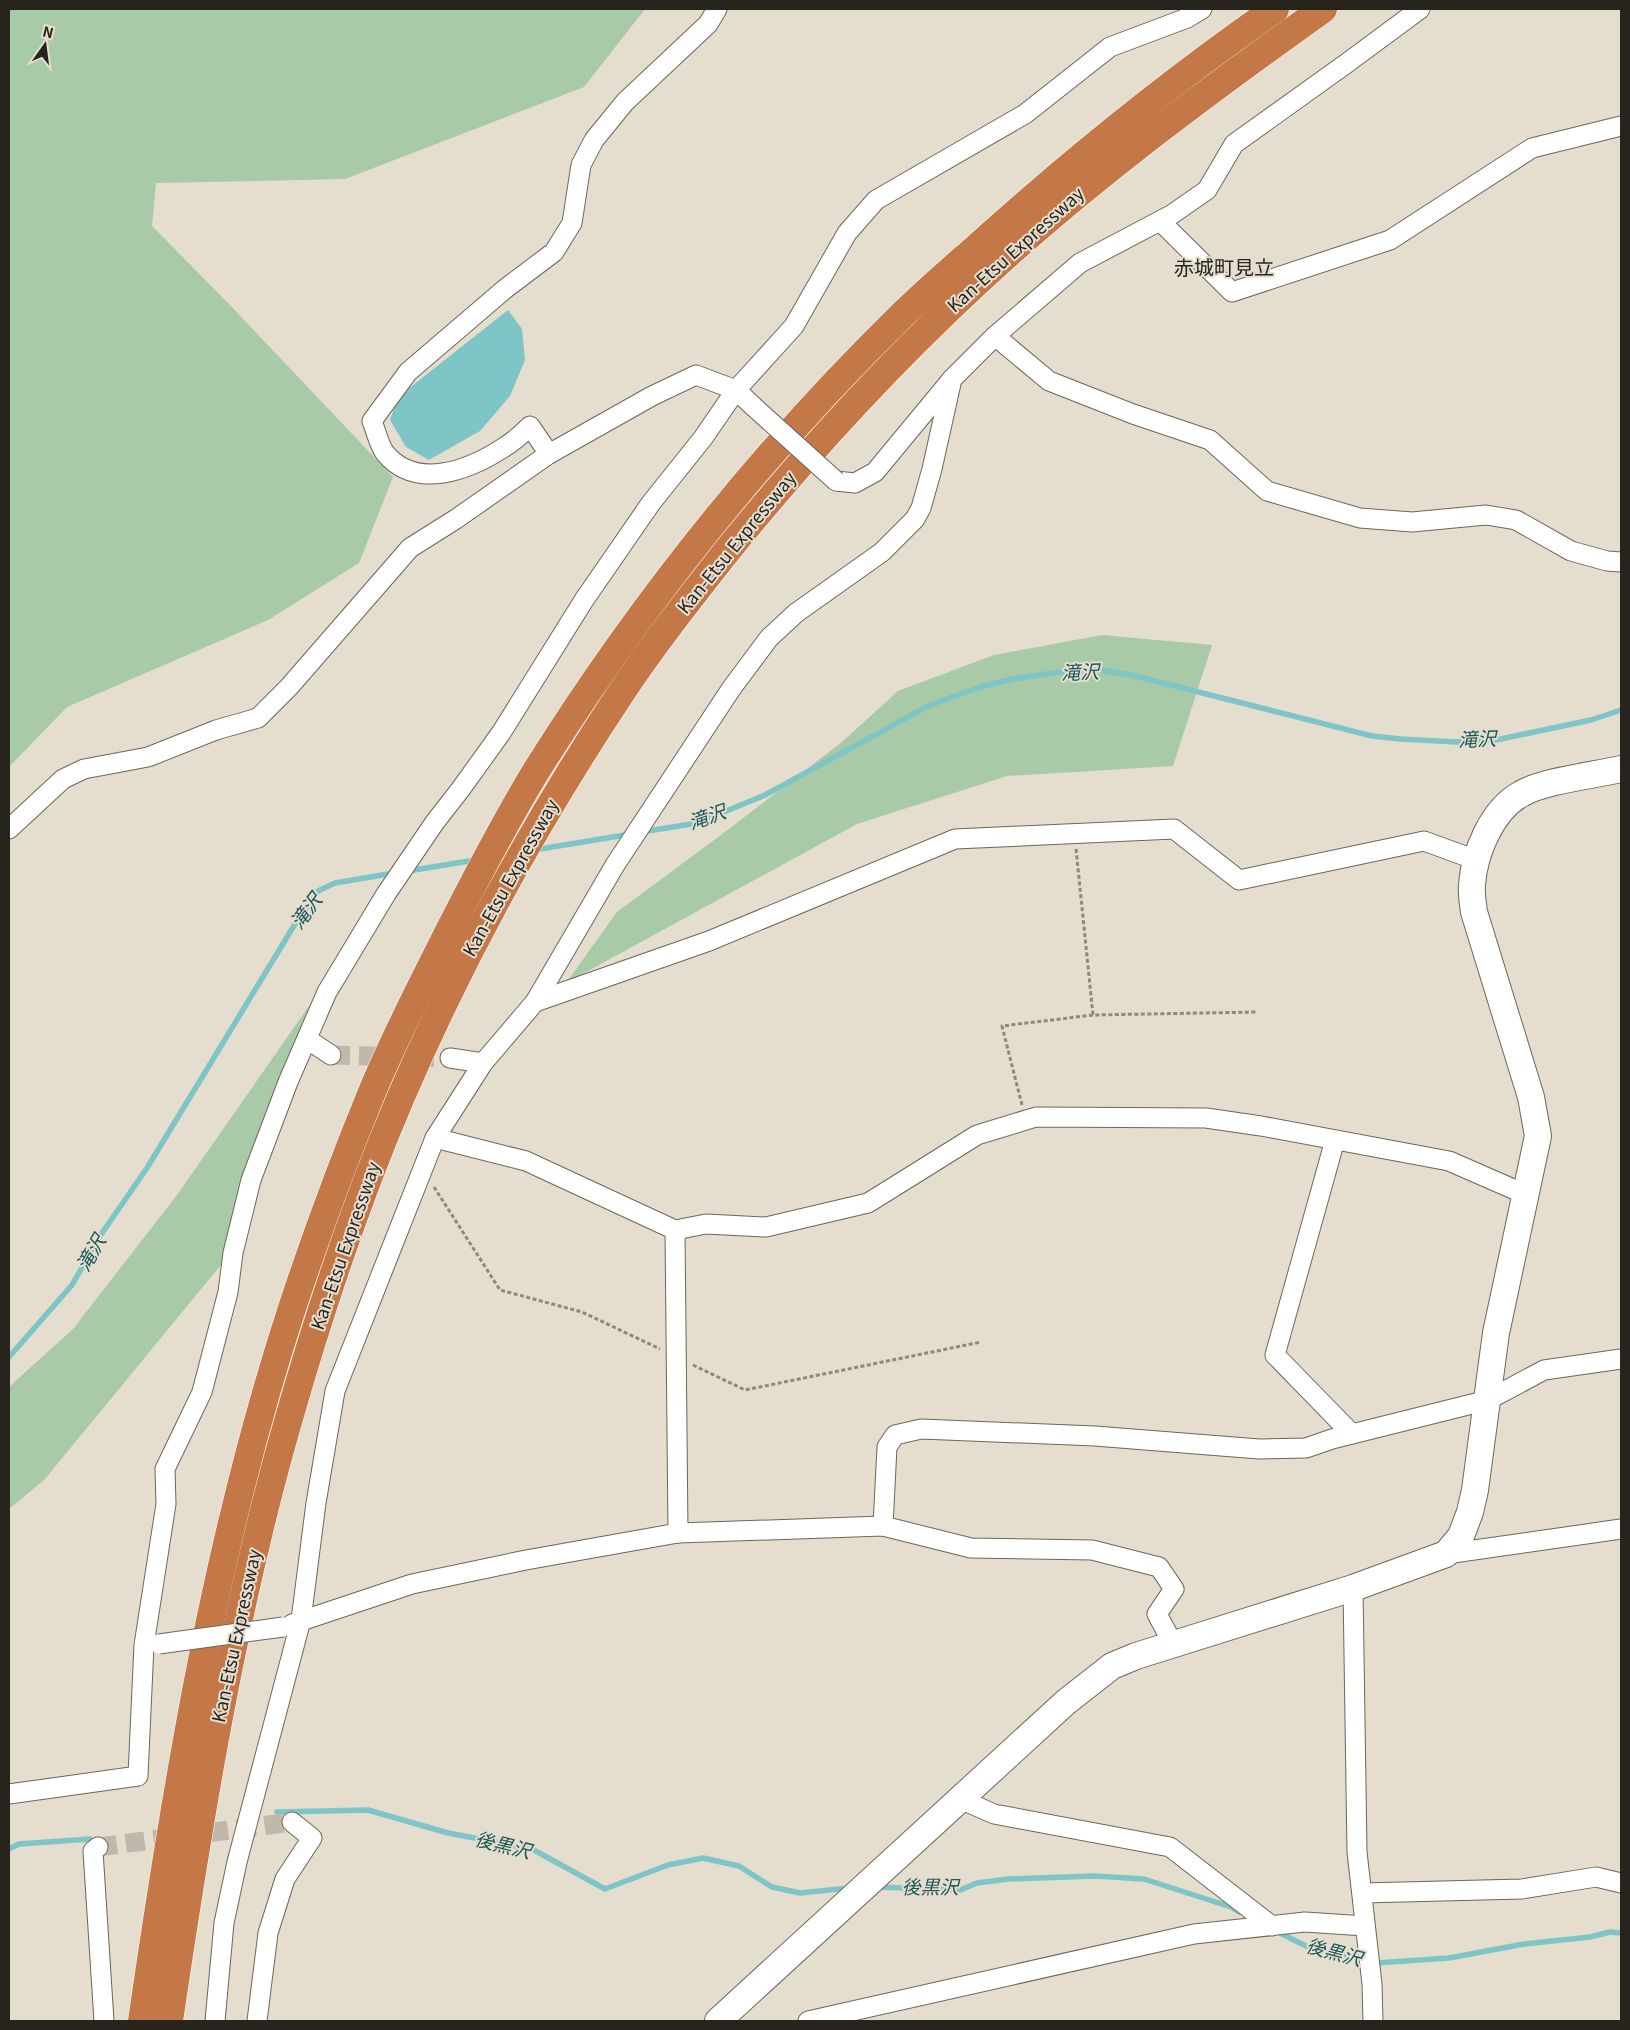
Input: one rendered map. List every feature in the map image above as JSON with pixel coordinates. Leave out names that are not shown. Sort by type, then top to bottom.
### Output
[{"type":"highway","name":"Kan-Etsu Expressway","points":[[142,2021],[177,1797],[202,1661],[230,1536],[261,1412],[292,1310],[332,1192],[374,1086],[421,986],[476,878],[533,776],[598,676],[679,565],[740,489],[819,401],[904,312],[1078,157],[1168,87],[1275,9]]},
{"type":"highway","name":"Kan-Etsu Expressway","points":[[169,2021],[204,1799],[255,1547],[289,1417],[323,1307],[359,1203],[400,1099],[448,994],[505,886],[560,788],[622,691],[689,599],[796,469],[926,331],[1009,253],[1096,180],[1183,110],[1324,9]]},
{"type":"street","points":[[549,454],[530,426],[504,448],[456,472],[417,474],[398,466],[384,452],[372,421],[408,372],[505,289],[554,252],[572,223],[582,165],[594,140],[625,102],[708,24],[717,9]]},
{"type":"street","points":[[9,829],[63,779],[84,769],[148,757],[216,730],[258,718],[289,687],[410,548],[456,519],[549,454],[652,396],[696,374],[736,390],[836,481],[855,483],[875,472],[952,379],[995,336],[1080,263],[1172,216],[1207,190],[1234,144],[1420,9]]},
{"type":"street","points":[[9,1794],[138,1776],[166,1504],[165,1469],[202,1392],[228,1292],[233,1253],[251,1180],[288,1082],[327,992],[386,894],[435,822],[501,733],[584,600],[651,503],[703,438],[736,390],[794,326],[846,233],[876,200],[1024,114],[1110,47],[1195,12]]},
{"type":"street","points":[[1160,221],[1232,292],[1390,240],[1532,148],[1621,126]]},
{"type":"street","points":[[995,336],[1049,381],[1133,414],[1210,440],[1267,491],[1360,518],[1412,522],[1486,515],[1516,520],[1571,550],[1606,561],[1621,562]]},
{"type":"street","points":[[216,2021],[224,1924],[237,1862],[301,1620],[316,1503],[335,1391],[435,1138],[484,1063],[535,1002],[614,865],[731,688],[769,638],[796,613],[882,552],[915,518],[921,508],[932,469],[952,379]]},
{"type":"street","points":[[1446,1554],[1460,1536],[1470,1512],[1488,1400],[1496,1333],[1527,1195],[1538,1136],[1531,1097],[1474,912],[1471,886],[1476,860],[1495,820],[1506,806],[1521,793],[1621,769]]},
{"type":"street","points":[[535,1002],[709,941],[955,839],[1174,829],[1239,880],[1424,841],[1476,860]]},
{"type":"street","points":[[307,1039],[331,1054]]},
{"type":"street","points":[[450,1058],[484,1063]]},
{"type":"street","points":[[435,1138],[526,1161],[675,1230],[706,1224],[766,1227],[868,1203],[977,1135],[1036,1117],[1206,1118],[1261,1126],[1448,1161],[1527,1195]]},
{"type":"street","points":[[1335,1140],[1275,1355],[1352,1434]]},
{"type":"street","points":[[675,1230],[678,1533]]},
{"type":"street","points":[[884,1526],[887,1447],[895,1434],[921,1429],[1095,1436],[1259,1449],[1306,1448],[1352,1434],[1488,1400],[1544,1370],[1621,1359]]},
{"type":"street","points":[[152,1645],[283,1627],[412,1584],[526,1560],[678,1533],[884,1526],[971,1548],[1092,1550],[1159,1567],[1174,1589],[1157,1614],[1173,1644]]},
{"type":"street","points":[[718,2021],[1066,1702],[1112,1666],[1173,1644],[1353,1588],[1446,1554],[1621,1528]]},
{"type":"street","points":[[1353,1588],[1357,1852],[1372,1984],[1373,2021]]},
{"type":"street","points":[[960,1799],[994,1814],[1170,1846],[1272,1926]]},
{"type":"street","points":[[257,2021],[268,1933],[285,1880],[312,1838],[292,1822]]},
{"type":"street","points":[[98,1848],[93,1851],[104,2021]]},
{"type":"street","points":[[1362,1893],[1522,1889],[1596,1877],[1621,1882]]},
{"type":"street","points":[[808,2021],[1194,1934],[1306,1922],[1366,1926]]},
{"type":"path","points":[[1074,834],[1093,1015]]},
{"type":"path","points":[[1026,1120],[1002,1026],[1093,1015],[1256,1012]]},
{"type":"green space","points":[[9,9],[645,9],[584,87],[345,179],[156,183],[152,226],[393,477],[359,563],[268,620],[67,707],[9,767]]},
{"type":"green space","points":[[1102,635],[1212,645],[1173,766],[1007,776],[857,824],[566,983],[617,912],[842,742],[898,691],[994,655]]},
{"type":"green space","points":[[316,996],[229,1255],[45,1479],[9,1509],[9,1387],[73,1329],[177,1195]]},
{"type":"water","points":[[508,310],[522,329],[525,360],[510,396],[480,431],[429,460],[406,447],[390,420],[398,397]]},
{"type":"waterway","name":"滝沢","points":[[642,832],[697,823],[765,795],[930,705],[980,687],[1013,679],[1087,668],[1131,675],[1372,736],[1401,739],[1457,742],[1496,740],[1591,720],[1621,710]]},
{"type":"waterway","name":"滝沢","points":[[534,850],[631,834]]},
{"type":"waterway","name":"滝沢","points":[[408,871],[475,860]]},
{"type":"waterway","name":"滝沢","points":[[9,1357],[72,1285],[100,1236],[147,1168],[295,924],[318,891],[335,883],[394,873]]},
{"type":"waterway","name":"後黒沢","points":[[277,1812],[368,1810],[448,1833],[532,1849],[605,1889],[668,1865],[703,1858],[739,1866],[772,1887],[800,1893],[849,1888]]},
{"type":"waterway","name":"後黒沢","points":[[9,1849],[19,1844],[90,1839]]},
{"type":"waterway","name":"後黒沢","points":[[876,1887],[960,1890],[977,1883],[1008,1879],[1095,1876],[1144,1879],[1231,1907],[1239,1912]]},
{"type":"waterway","name":"後黒沢","points":[[1276,1931],[1308,1947],[1376,1963],[1449,1958],[1524,1944],[1590,1937],[1610,1932],[1621,1933]]},
{"type":"tunnel","points":[[331,1055],[450,1058]]},
{"type":"tunnel","points":[[98,1847],[292,1822]]},
{"type":"district","name":"赤城町見立","points":[[1224,268]]}]
